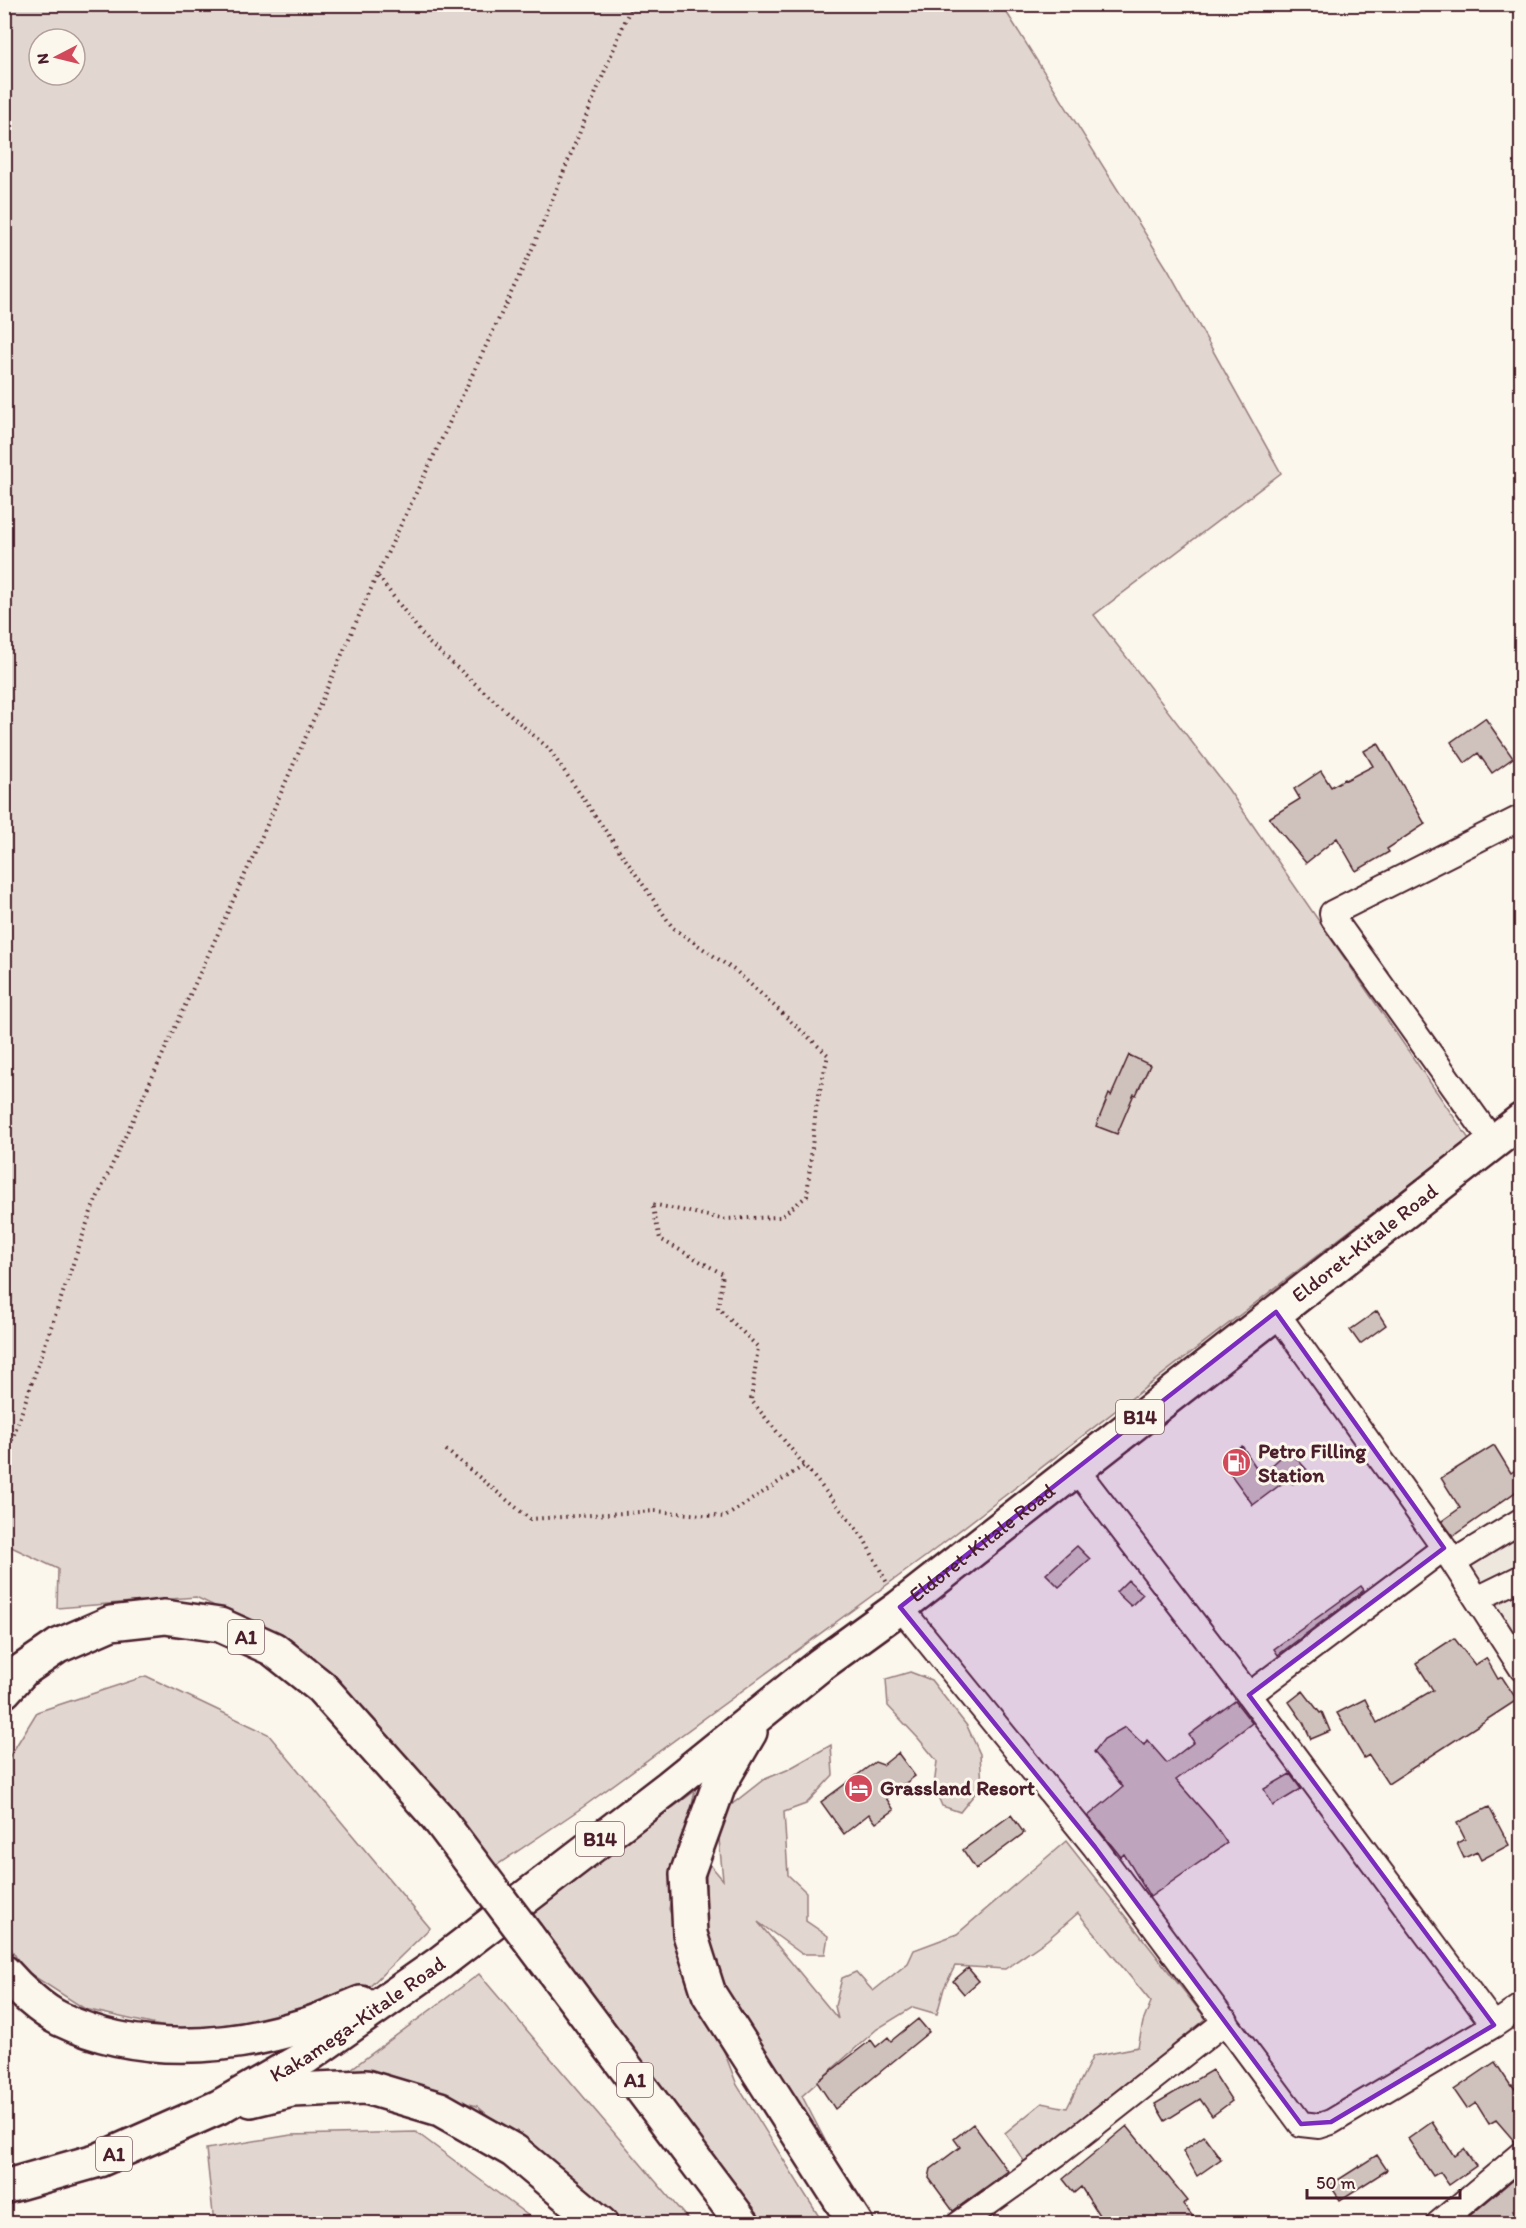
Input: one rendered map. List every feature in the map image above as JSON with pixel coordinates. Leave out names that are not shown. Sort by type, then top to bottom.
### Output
[{"type":"highway","name":"Eldoret-Kitale Road","points":[[440,1963],[760,1715],[820,1665],[900,1607],[1521,1120]]},
{"type":"highway","name":"A1","points":[[4,1691],[23,1670],[58,1646],[111,1623],[165,1617],[220,1625],[273,1649],[321,1687],[438,1818],[743,2223]]},
{"type":"highway","points":[[760,1715],[719,1785],[687,1874],[690,1934],[709,1994],[856,2223]]},
{"type":"highway","name":"Kakamega-Kitale Road","points":[[4,1972],[18,1988],[59,2019],[116,2039],[159,2046],[205,2044],[262,2037],[307,2025],[370,1999],[440,1963]]},
{"type":"highway","name":"Kakamega-Kitale Road","points":[[4,2187],[99,2160],[219,2107],[306,2058],[440,1963]]},
{"type":"highway","points":[[219,2107],[292,2090],[366,2087],[440,2109],[514,2151],[601,2223]]},
{"type":"street","points":[[1493,1142],[1333,918],[1332,913],[1521,817]]},
{"type":"street","points":[[1276,1312],[1449,1555],[1521,1669]]},
{"type":"street","points":[[1075,1468],[1249,1695],[1494,2025]]},
{"type":"street","points":[[1249,1695],[1449,1555],[1521,1520]]},
{"type":"street","points":[[1477,1599],[1521,1577]]},
{"type":"street","points":[[900,1607],[1095,1847],[1301,2124],[1319,2126],[1331,2122],[1494,2025],[1521,2006]]},
{"type":"street","points":[[959,2223],[1057,2154],[1226,2021]]},
{"type":"street","points":[[1438,2223],[1521,2154]]},
{"type":"path","points":[[4,1463],[92,1209],[377,575],[533,247],[632,4]]},
{"type":"path","points":[[377,575],[428,642],[549,749],[673,928],[737,972],[828,1055],[816,1108],[807,1196],[780,1217],[722,1219],[652,1203],[660,1239],[723,1274],[718,1308],[758,1347],[751,1400],[863,1537],[900,1607]]},
{"type":"path","points":[[446,1450],[530,1519],[655,1511],[725,1517],[805,1465]]},
{"type":"highlighted area","points":[[1276,1312],[1444,1548],[1249,1695],[1494,2025],[1331,2122],[1301,2124],[1095,1847],[900,1607]]},
{"type":"shaded area","points":[[5,5],[1002,5],[1168,270],[1281,473],[1094,615],[1228,789],[1469,1139],[925,1557],[583,1807],[494,1867],[306,1650],[196,1597],[57,1608],[58,1569],[5,1544]]},
{"type":"shaded area","points":[[1521,1507],[1521,1646],[1457,1548]]},
{"type":"shaded area","points":[[910,1672],[931,1680],[967,1726],[980,1754],[982,1785],[960,1812],[942,1806],[934,1787],[937,1761],[888,1706],[886,1679]]},
{"type":"shaded area","points":[[146,1676],[268,1734],[430,1928],[363,1993],[249,2027],[174,2029],[85,2009],[24,1970],[5,1939],[5,1764],[37,1712]]},
{"type":"shaded area","points":[[831,1745],[833,1775],[806,1804],[784,1812],[788,1875],[806,1892],[806,1921],[828,1936],[825,1954],[802,1954],[758,1922],[838,2019],[835,2006],[842,1978],[856,1972],[873,1991],[908,1963],[914,1950],[957,1934],[1066,1841],[1206,2019],[1026,2164],[1005,2133],[1042,2103],[1067,2108],[1093,2056],[1138,2047],[1143,2022],[1151,2002],[1078,1913],[1047,1940],[1005,1969],[955,1966],[944,1988],[937,2014],[913,2007],[877,2029],[802,2096],[841,2171],[734,2006],[706,1939],[706,1860],[723,1880],[719,1839],[726,1809],[763,1780],[787,1770]]},
{"type":"shaded area","points":[[695,1791],[669,1909],[737,2085],[823,2223],[753,2223],[532,1912]]},
{"type":"shaded area","points":[[479,1974],[691,2223],[614,2223],[477,2106],[347,2072]]},
{"type":"shaded area","points":[[416,2132],[538,2223],[214,2223],[206,2149],[291,2135]]},
{"type":"building","points":[[1485,718],[1513,758],[1492,773],[1478,753],[1465,763],[1451,742]]},
{"type":"building","points":[[1378,743],[1425,824],[1387,849],[1389,852],[1356,871],[1337,838],[1306,863],[1269,818],[1300,799],[1294,789],[1321,771],[1331,787],[1373,766],[1364,751]]},
{"type":"building","points":[[1129,1055],[1150,1065],[1136,1095],[1134,1094],[1117,1134],[1096,1126]]},
{"type":"building","points":[[1377,1311],[1386,1325],[1360,1344],[1350,1330]]},
{"type":"building","points":[[1494,1445],[1511,1473],[1521,1466],[1521,1488],[1453,1536],[1442,1521],[1460,1508],[1441,1478]]},
{"type":"building","points":[[1242,1446],[1261,1475],[1289,1450],[1308,1471],[1293,1484],[1288,1479],[1253,1505],[1221,1461]]},
{"type":"building","points":[[1077,1546],[1090,1559],[1059,1587],[1046,1574]]},
{"type":"building","points":[[1128,1580],[1143,1594],[1131,1606],[1116,1592]]},
{"type":"building","points":[[1361,1586],[1364,1590],[1278,1655],[1274,1649]]},
{"type":"building","points":[[1454,1638],[1475,1665],[1486,1658],[1498,1679],[1502,1677],[1517,1700],[1388,1784],[1369,1755],[1364,1758],[1337,1713],[1365,1699],[1377,1723],[1433,1690],[1416,1663]]},
{"type":"building","points":[[1303,1691],[1320,1713],[1322,1712],[1330,1731],[1311,1739],[1303,1722],[1289,1702]]},
{"type":"building","points":[[1235,1701],[1252,1723],[1176,1780],[1212,1821],[1227,1843],[1150,1897],[1124,1854],[1121,1857],[1088,1816],[1123,1787],[1094,1752],[1104,1739],[1125,1727],[1144,1745],[1147,1740],[1167,1763],[1194,1742],[1189,1735]]},
{"type":"building","points":[[898,1753],[915,1776],[886,1798],[894,1810],[876,1823],[869,1814],[844,1834],[821,1802],[875,1762],[883,1765]]},
{"type":"building","points":[[1290,1774],[1301,1789],[1273,1806],[1264,1789]]},
{"type":"building","points":[[1489,1807],[1509,1845],[1481,1860],[1477,1852],[1464,1858],[1457,1843],[1465,1839],[1457,1823]]},
{"type":"building","points":[[1011,1815],[1024,1833],[976,1869],[963,1850]]},
{"type":"building","points":[[968,1968],[979,1981],[964,1994],[953,1981]]},
{"type":"building","points":[[918,2019],[929,2032],[835,2109],[817,2082],[871,2040],[876,2047],[888,2037],[891,2041]]},
{"type":"building","points":[[1495,2062],[1511,2086],[1515,2089],[1521,2083],[1521,2140],[1515,2142],[1496,2120],[1489,2124],[1476,2103],[1467,2109],[1454,2090]]},
{"type":"building","points":[[1212,2070],[1232,2101],[1212,2116],[1200,2099],[1165,2121],[1155,2104]]},
{"type":"building","points":[[1432,2122],[1454,2156],[1464,2149],[1476,2166],[1449,2185],[1440,2172],[1433,2176],[1408,2139]]},
{"type":"building","points":[[973,2124],[1008,2171],[953,2211],[929,2178],[931,2169],[960,2147],[954,2139]]},
{"type":"building","points":[[1127,2126],[1188,2201],[1183,2204],[1198,2223],[1104,2223],[1081,2187],[1074,2193],[1063,2179]]},
{"type":"building","points":[[1204,2136],[1221,2159],[1197,2176],[1183,2151]]},
{"type":"building","points":[[1377,2155],[1387,2170],[1340,2200],[1330,2185]]},
{"type":"building","points":[[1521,2173],[1521,2205],[1513,2211],[1521,2223],[1461,2223]]},
{"type":"place","name":"Petro Filling Station","points":[[1237,1463]]},
{"type":"place","name":"Grassland Resort","points":[[859,1788]]}]
